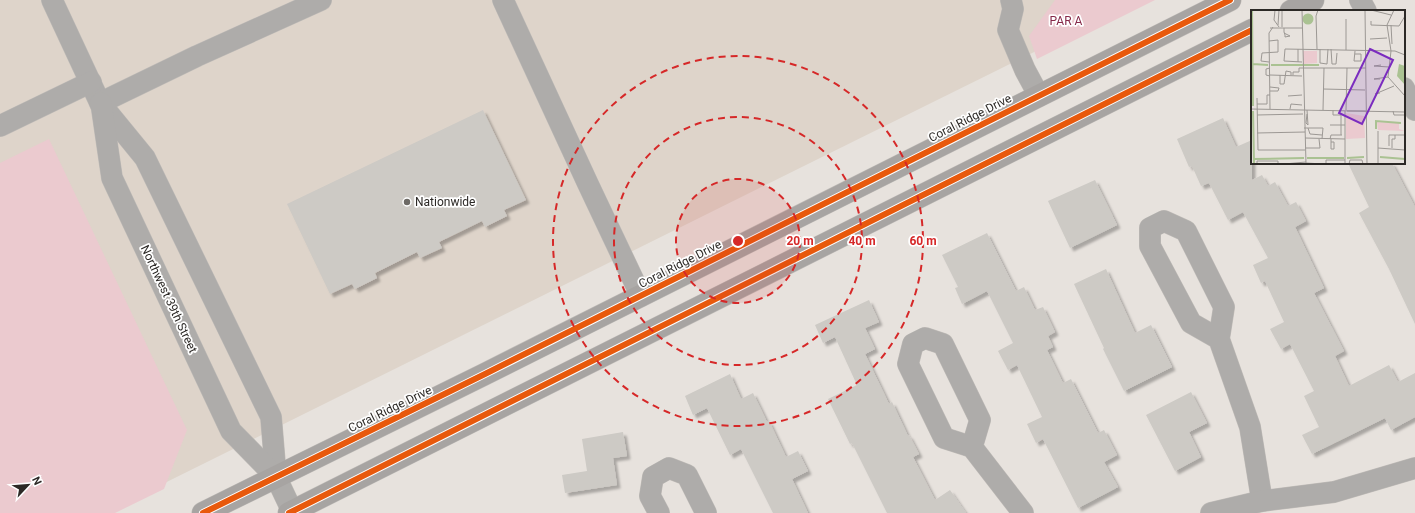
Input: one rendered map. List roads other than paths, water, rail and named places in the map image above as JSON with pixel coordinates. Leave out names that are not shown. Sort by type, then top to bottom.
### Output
[{"type":"main road","name":"Coral Ridge Drive","points":[[203,513],[641,296],[1230,0]]},
{"type":"main road","points":[[1292,10],[1313,0]]},
{"type":"main road","points":[[291,512],[1251,31]]},
{"type":"street","name":"Northwest 39th Street","points":[[52,0],[100,103],[112,178],[231,431],[276,477]]},
{"type":"street","points":[[100,103],[197,56],[321,0]]},
{"type":"street","points":[[503,0],[641,296]]},
{"type":"street","points":[[1011,0],[1013,9],[1008,30],[1025,70],[1039,96]]},
{"type":"street","points":[[1360,0],[1365,10]]},
{"type":"street","points":[[0,126],[91,82]]},
{"type":"street","points":[[1405,90],[1415,110]]},
{"type":"street","name":"Northwest 39th Street","points":[[100,103],[145,158],[271,417],[276,477],[291,512]]},
{"type":"street","points":[[1219,339],[1191,323],[1150,246],[1150,228],[1164,221],[1186,231],[1224,307],[1219,339],[1250,427],[1262,501]]},
{"type":"street","points":[[972,447],[980,420],[943,344],[925,338],[913,344],[908,364],[944,438],[972,447],[1023,513]]},
{"type":"street","points":[[659,513],[650,496],[653,477],[669,468],[687,475],[706,513]]},
{"type":"street","points":[[1211,513],[1262,501],[1334,492],[1415,468]]},
{"type":"place","name":"Nationwide","points":[[407,202]]},
{"type":"park label","name":"PAR A","points":[[1066,21]]}]
